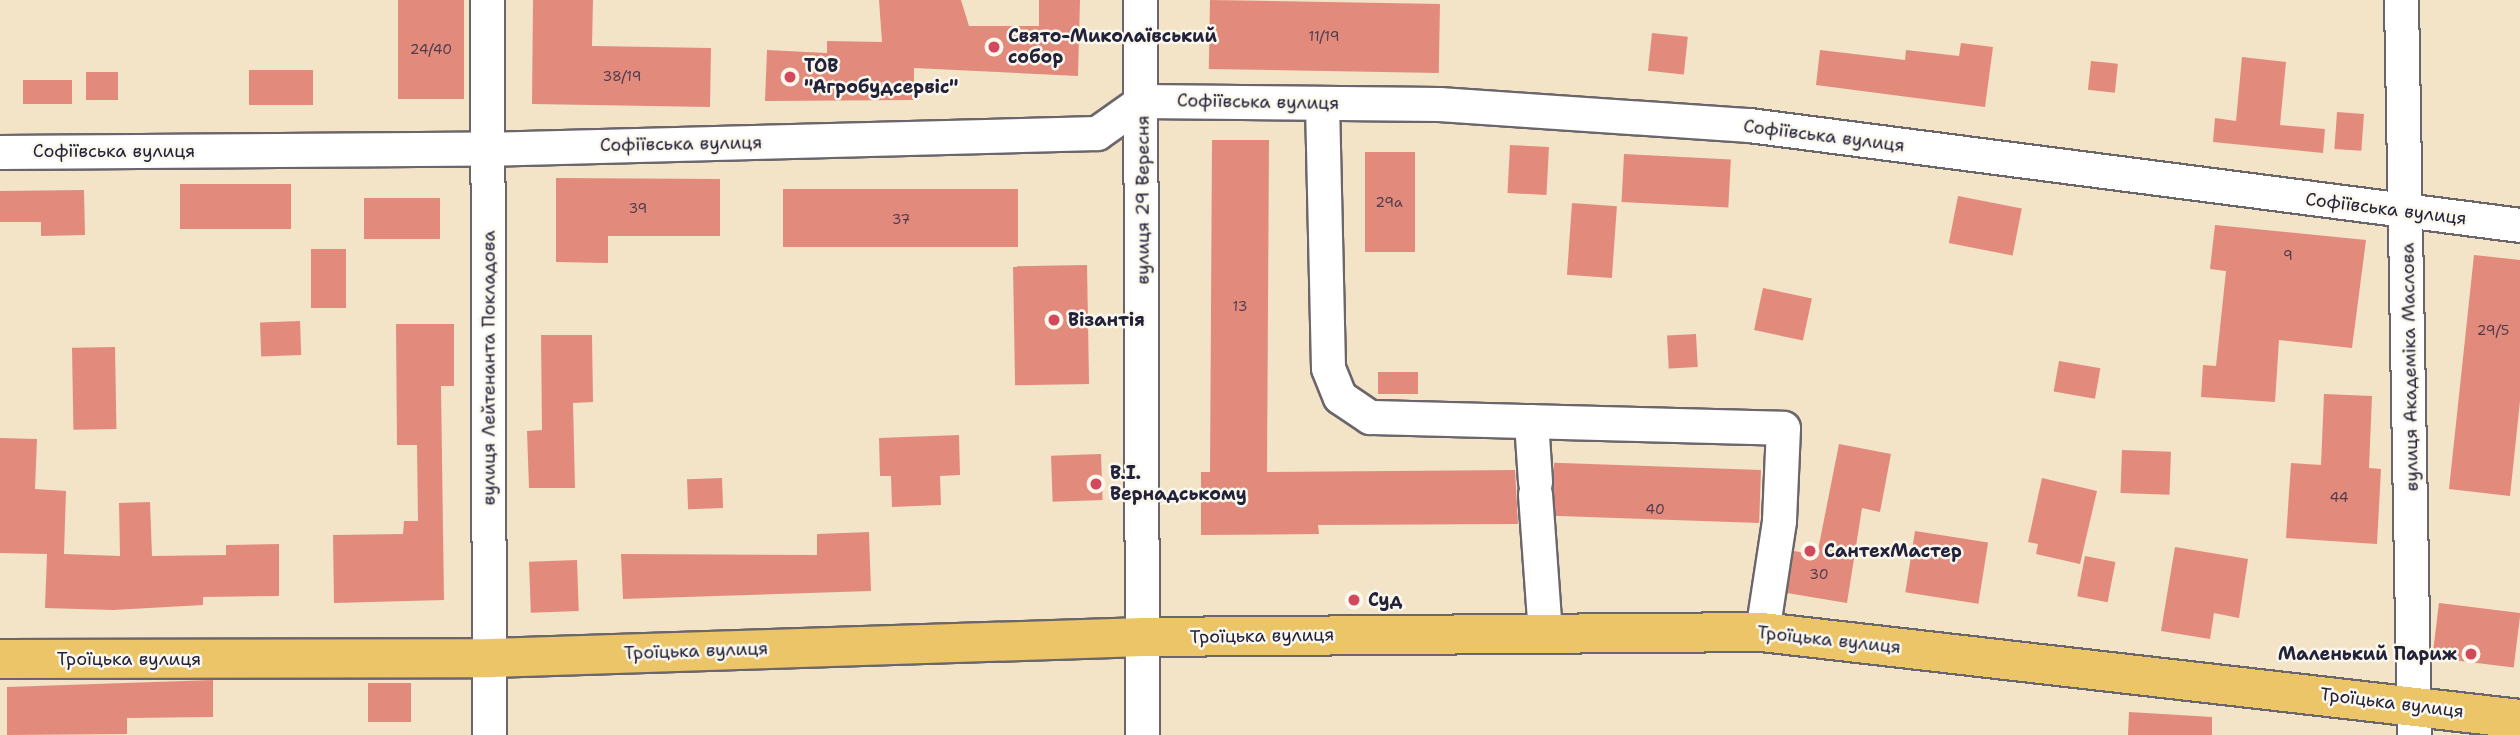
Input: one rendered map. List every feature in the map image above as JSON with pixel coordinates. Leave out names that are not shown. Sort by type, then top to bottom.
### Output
[{"type":"main road","name":"Троїцька вулиця","points":[[0,659],[491,657],[1144,637],[1762,632],[2414,720],[2520,719]]},
{"type":"street","name":"вулиця Лейтенанта Покладова","points":[[487,0],[491,657],[489,735]]},
{"type":"street","name":"вулиця 29 Вересня","points":[[1140,0],[1144,637],[1142,735]]},
{"type":"street","name":"вулиця Академіка Маслова","points":[[2401,0],[2408,213],[2414,720]]},
{"type":"street","name":"Софіївська вулиця","points":[[0,152],[487,149],[1097,133],[1142,101],[1438,104],[1749,125],[2520,226]]},
{"type":"street","points":[[1322,103],[1328,368],[1340,397],[1370,417],[1783,428],[1780,521],[1762,632]]},
{"type":"street","points":[[1531,421],[1545,633]]},
{"type":"building","points":[[398,0],[464,0],[464,99],[398,99]]},
{"type":"building","points":[[533,0],[593,0],[592,46],[711,48],[710,107],[532,104]]},
{"type":"building","points":[[879,0],[961,0],[969,26],[1039,26],[1039,0],[1080,0],[1078,76],[914,68],[914,100],[765,101],[767,50],[827,53],[827,41],[882,42]]},
{"type":"building","points":[[1210,0],[1440,4],[1439,73],[1209,69]]},
{"type":"building","points":[[1652,33],[1688,37],[1684,75],[1648,71]]},
{"type":"building","points":[[1961,43],[1993,47],[1985,107],[1816,85],[1820,50],[1905,60],[1906,50],[1959,56]]},
{"type":"building","points":[[2242,57],[2286,62],[2280,125],[2325,129],[2323,153],[2213,142],[2215,118],[2236,121]]},
{"type":"building","points":[[2091,61],[2118,64],[2115,93],[2088,90]]},
{"type":"building","points":[[249,70],[313,70],[313,105],[249,105]]},
{"type":"building","points":[[86,72],[118,72],[118,100],[86,100]]},
{"type":"building","points":[[23,80],[72,80],[72,104],[23,104]]},
{"type":"building","points":[[2337,112],[2364,114],[2361,151],[2334,149]]},
{"type":"building","points":[[1212,140],[1269,140],[1267,472],[1515,470],[1518,524],[1318,525],[1319,534],[1201,535],[1201,472],[1210,472]]},
{"type":"building","points":[[1510,145],[1549,147],[1546,195],[1507,193]]},
{"type":"building","points":[[1365,152],[1415,152],[1415,252],[1365,252]]},
{"type":"building","points":[[1624,154],[1731,160],[1728,208],[1621,202]]},
{"type":"building","points":[[556,178],[720,179],[720,236],[608,236],[608,263],[556,262]]},
{"type":"building","points":[[180,184],[291,184],[291,229],[180,229]]},
{"type":"building","points":[[783,189],[1018,189],[1018,247],[783,247]]},
{"type":"building","points":[[84,190],[85,235],[41,236],[41,222],[0,222],[0,191]]},
{"type":"building","points":[[1958,196],[2022,208],[2013,256],[1949,243]]},
{"type":"building","points":[[364,198],[440,198],[440,239],[364,239]]},
{"type":"building","points":[[1572,203],[1617,206],[1612,278],[1567,275]]},
{"type":"building","points":[[2215,225],[2366,240],[2352,348],[2279,340],[2275,402],[2201,397],[2203,365],[2216,366],[2226,271],[2210,269]]},
{"type":"building","points":[[311,249],[346,249],[346,308],[311,308]]},
{"type":"building","points":[[2474,255],[2520,260],[2520,401],[2510,496],[2449,489]]},
{"type":"building","points":[[1087,265],[1089,384],[1015,385],[1013,266]]},
{"type":"building","points":[[1763,288],[1812,298],[1803,340],[1754,330]]},
{"type":"building","points":[[300,321],[301,355],[261,356],[260,322]]},
{"type":"building","points":[[396,324],[454,324],[454,386],[441,386],[444,600],[334,603],[333,535],[403,534],[404,521],[418,521],[417,445],[397,445]]},
{"type":"building","points":[[1696,334],[1698,367],[1669,368],[1667,336]]},
{"type":"building","points":[[541,335],[592,335],[593,402],[573,403],[575,488],[529,488],[527,431],[542,430]]},
{"type":"building","points":[[115,347],[116,429],[73,430],[72,348]]},
{"type":"building","points":[[2059,361],[2100,368],[2095,399],[2054,392]]},
{"type":"building","points":[[1378,372],[1418,372],[1418,394],[1378,394]]},
{"type":"building","points":[[2324,394],[2372,396],[2369,468],[2381,469],[2377,544],[2286,538],[2291,463],[2321,465]]},
{"type":"building","points":[[959,435],[960,475],[940,476],[941,505],[892,507],[891,476],[880,476],[879,438]]},
{"type":"building","points":[[0,438],[37,439],[35,489],[66,491],[64,554],[120,556],[119,503],[150,502],[152,556],[226,555],[226,545],[279,544],[279,596],[203,597],[203,605],[113,610],[45,608],[47,554],[0,553]]},
{"type":"building","points":[[1839,444],[1891,454],[1880,512],[1862,508],[1847,603],[1787,593],[1794,551],[1817,555]]},
{"type":"building","points":[[2122,450],[2171,452],[2169,495],[2120,493]]},
{"type":"building","points":[[1101,454],[1103,500],[1053,502],[1051,456]]},
{"type":"building","points":[[1554,463],[1761,470],[1759,523],[1552,516]]},
{"type":"building","points":[[722,478],[723,508],[688,509],[687,479]]},
{"type":"building","points":[[2042,478],[2097,491],[2080,564],[2036,554],[2038,544],[2028,542]]},
{"type":"building","points":[[1915,531],[1988,543],[1978,604],[1905,592]]},
{"type":"building","points":[[869,532],[871,591],[623,599],[621,554],[817,555],[817,534]]},
{"type":"building","points":[[2175,547],[2248,559],[2239,618],[2214,613],[2210,639],[2161,631]]},
{"type":"building","points":[[2085,556],[2115,562],[2108,602],[2077,596]]},
{"type":"building","points":[[577,560],[579,611],[531,613],[529,562]]},
{"type":"building","points":[[2439,603],[2520,613],[2514,668],[2432,658]]},
{"type":"building","points":[[213,680],[213,717],[127,718],[127,734],[7,735],[7,687]]},
{"type":"building","points":[[368,683],[411,683],[411,722],[368,722]]},
{"type":"building","points":[[2129,712],[2212,717],[2212,735],[2128,735]]},
{"type":"place","name":"Свято-Миколаївський собор","points":[[994,47]]},
{"type":"place","name":"ТОВ \"Агробудсервіс\"","points":[[790,77]]},
{"type":"place","name":"Візантія","points":[[1054,320]]},
{"type":"place","name":"В.І. Вернадському","points":[[1096,484]]},
{"type":"place","name":"СантехМастер","points":[[1810,551]]},
{"type":"place","name":"Суд","points":[[1354,600]]},
{"type":"place","name":"Маленький Париж","points":[[2471,654]]}]
